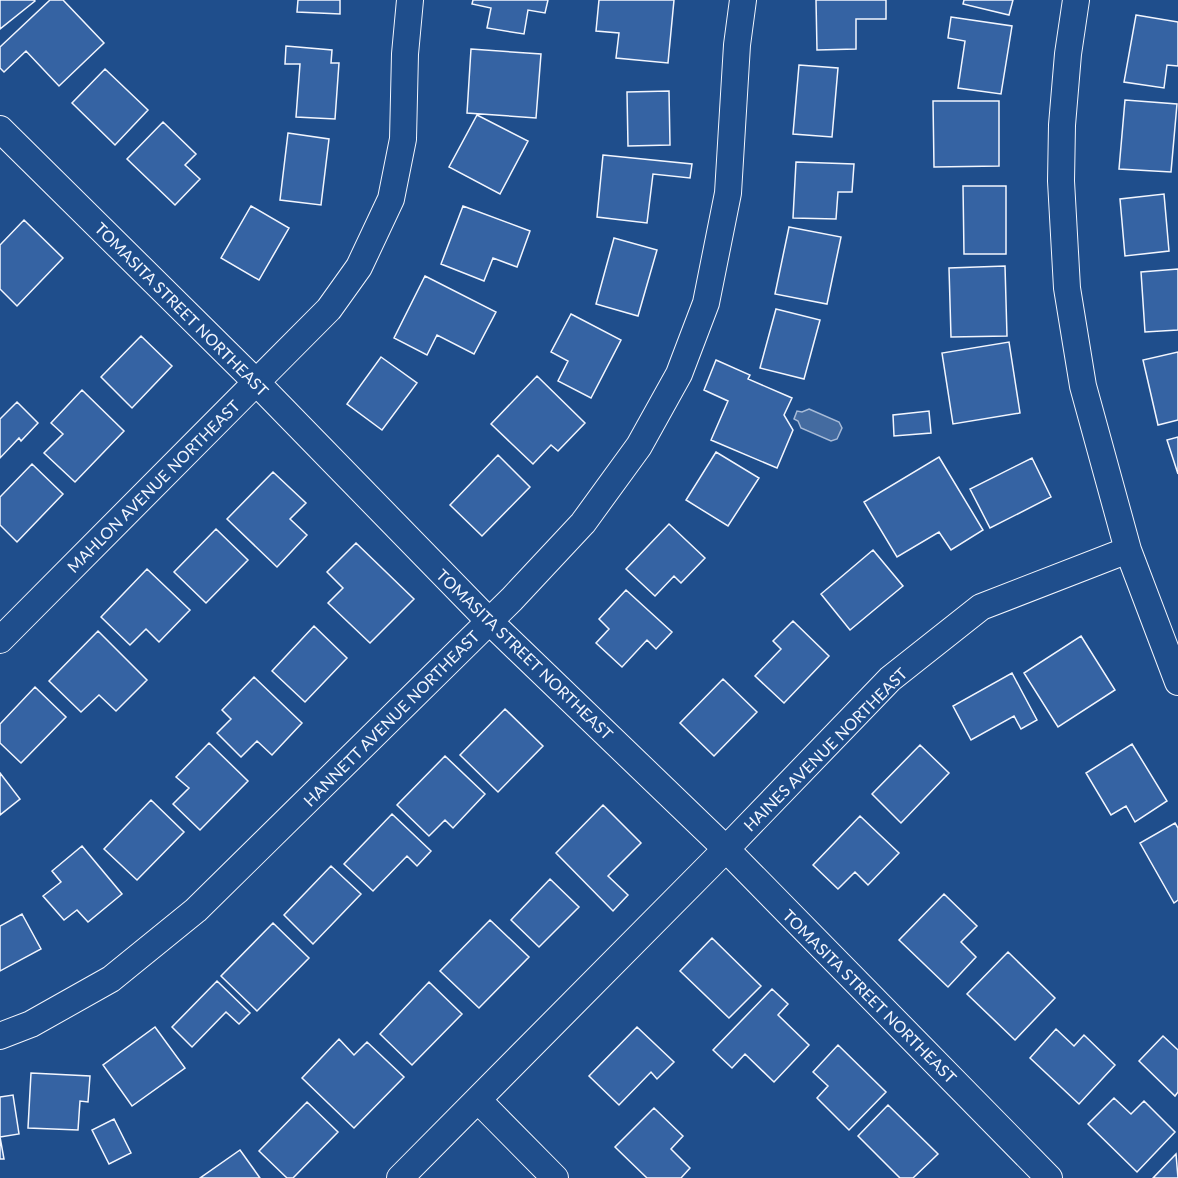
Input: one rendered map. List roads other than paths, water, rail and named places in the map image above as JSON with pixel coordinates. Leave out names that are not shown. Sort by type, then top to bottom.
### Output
[{"type":"street","name":"MAHLON AVENUE NORTHEAST","points":[[0,640],[329,309],[359,267],[391,199],[403,139],[405,54],[410,0]]},
{"type":"street","name":"HANNETT AVENUE NORTHEAST","points":[[0,1036],[31,1024],[111,980],[196,910],[489,621],[583,523],[639,446],[679,374],[706,303],[728,193],[737,45],[743,0]]},
{"type":"street","points":[[1076,0],[1068,54],[1062,125],[1061,181],[1067,288],[1083,386],[1128,550],[1178,682]]},
{"type":"street","name":"TOMASITA STREET NORTHEAST","points":[[3,137],[256,382],[489,621],[726,849],[1049,1178]]},
{"type":"street","name":"HAINES AVENUE NORTHEAST","points":[[400,1178],[726,849],[890,679],[981,607],[1128,550]]},
{"type":"street","points":[[478,1100],[555,1178]]},
{"type":"water","points":[[809,409],[839,422],[842,428],[837,439],[831,441],[801,428],[798,421],[794,419],[797,411],[802,412]]}]
